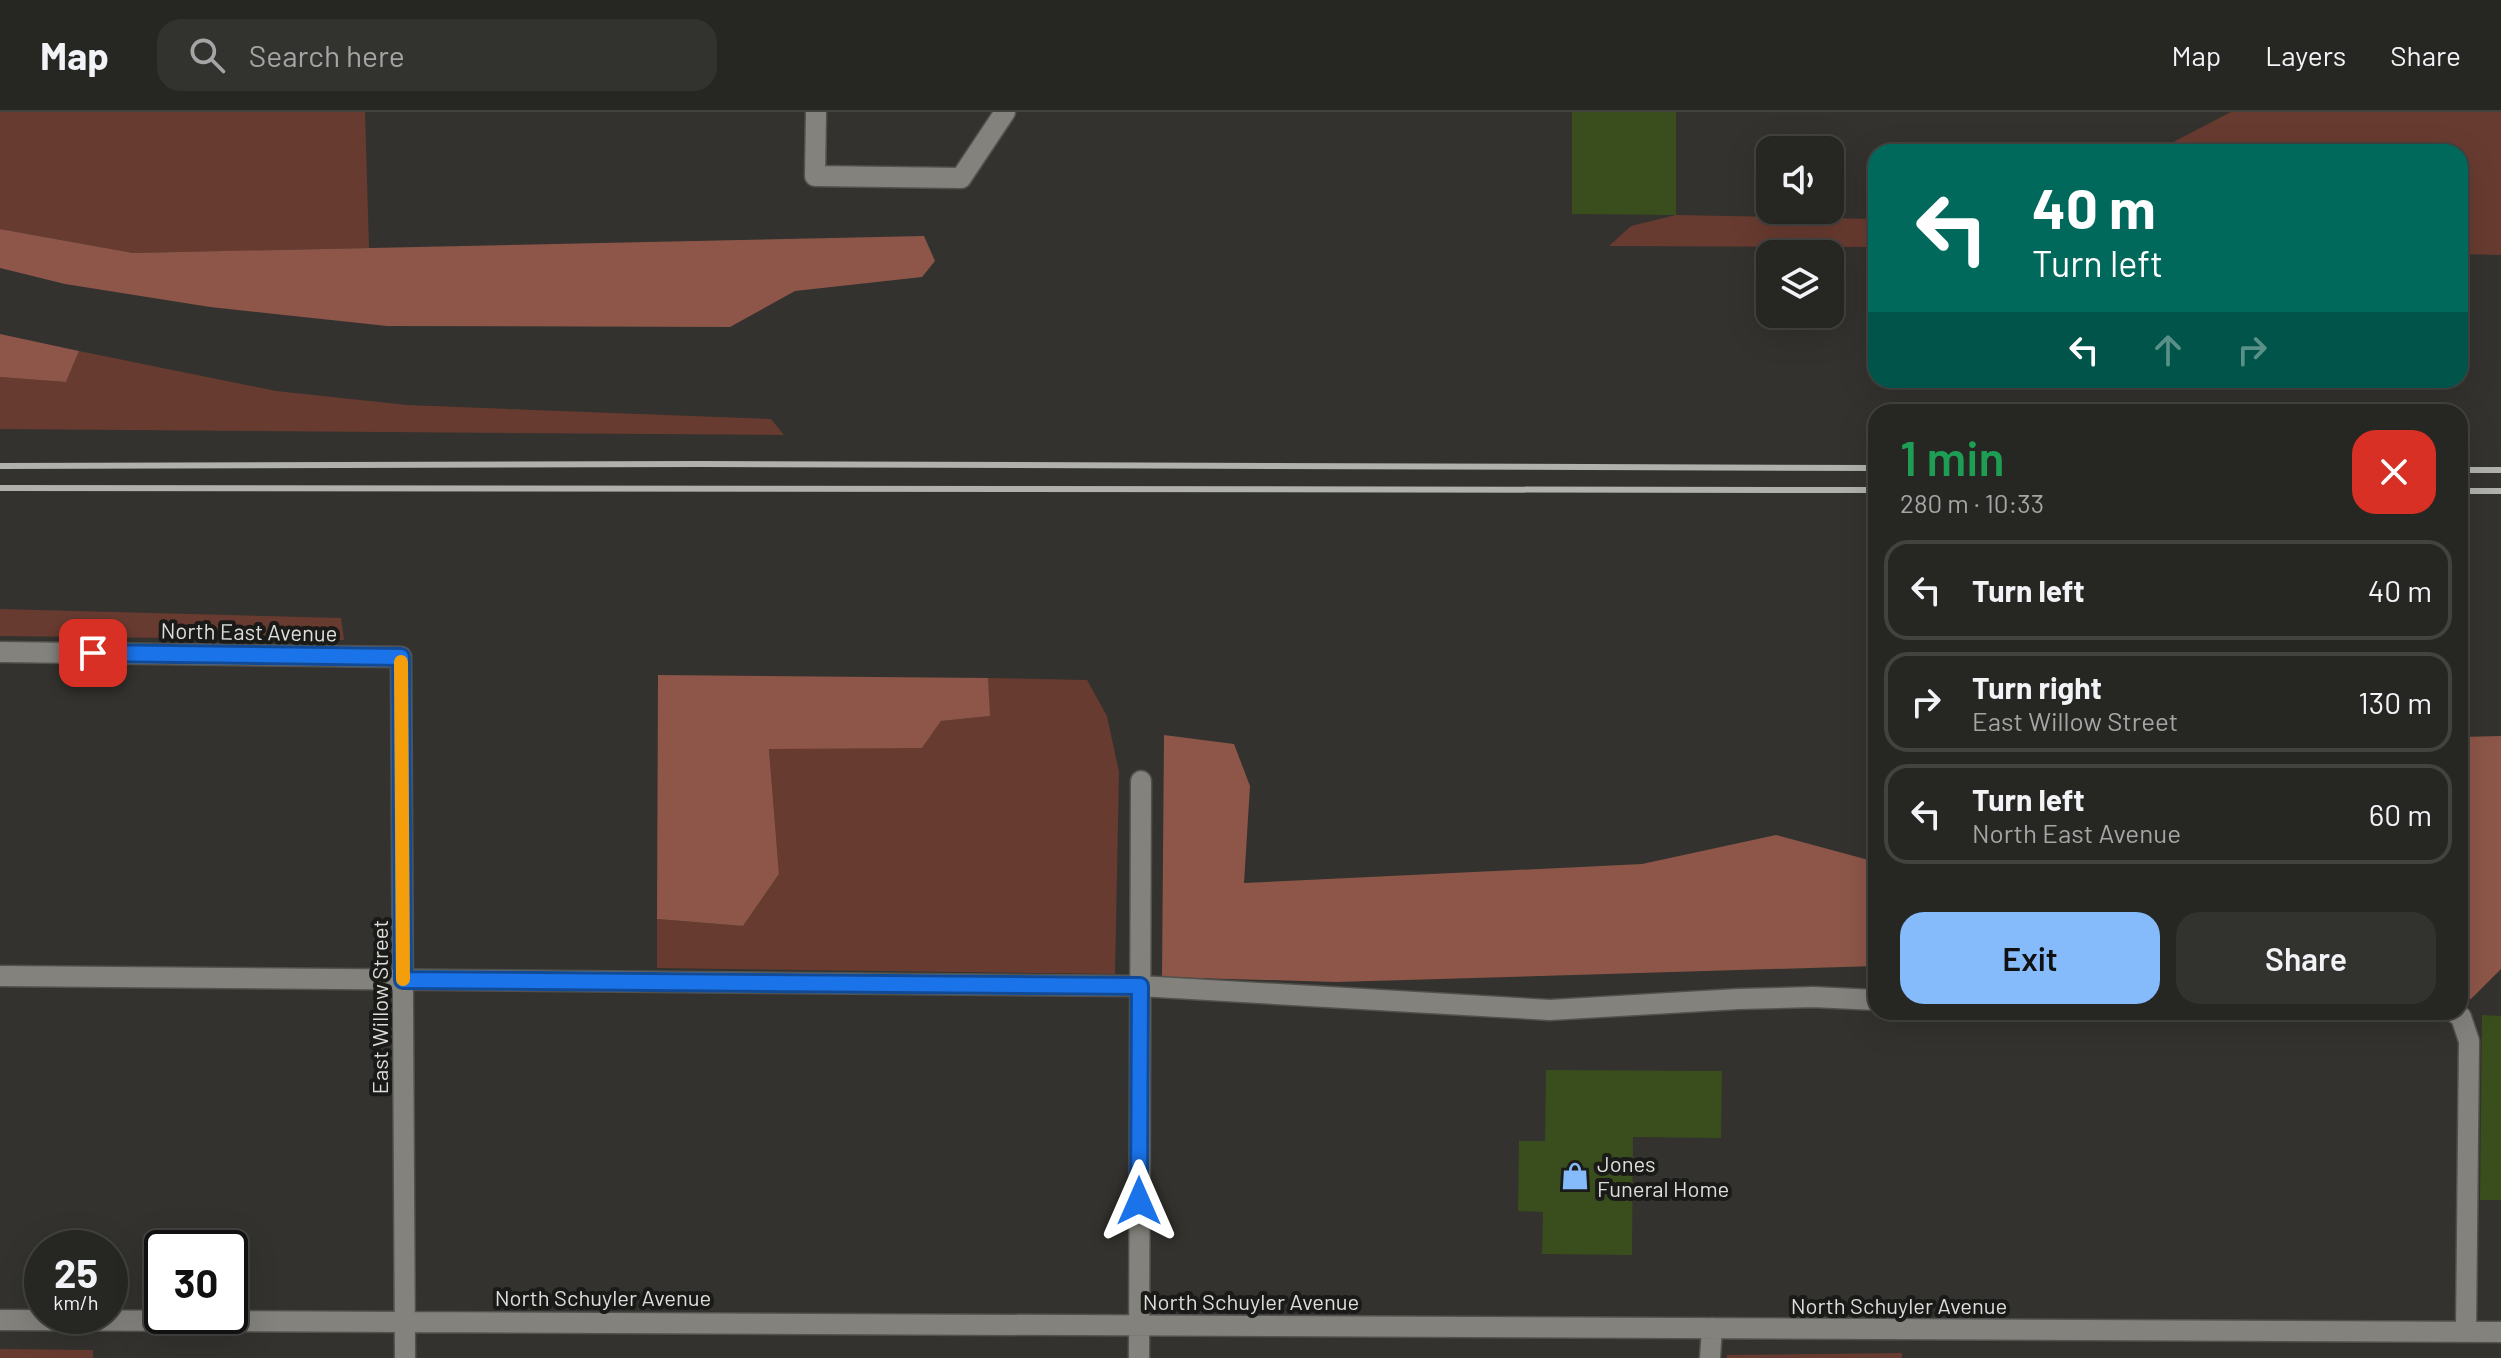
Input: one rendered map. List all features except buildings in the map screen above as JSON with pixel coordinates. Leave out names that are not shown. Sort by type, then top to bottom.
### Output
[{"type":"street","points":[[816,112],[815,176],[961,178],[1005,112]]},
{"type":"street","name":"North East Avenue","points":[[0,652],[401,657]]},
{"type":"street","name":"East Willow Street","points":[[401,657],[405,1358]]},
{"type":"street","points":[[1139,1358],[1141,781]]},
{"type":"street","points":[[0,976],[1140,986],[1550,1010],[1738,999],[1868,1000]]},
{"type":"street","points":[[2462,1020],[2469,1041],[2466,1331]]},
{"type":"street","name":"North Schuyler Avenue","points":[[0,1320],[2501,1332]]},
{"type":"street","points":[[1710,1358],[1712,1328]]},
{"type":"shaded area","points":[[0,112],[365,112],[369,248],[133,253],[0,229]]},
{"type":"shaded area","points":[[2231,112],[2501,112],[2501,255],[2468,254],[2468,144],[2169,144]]},
{"type":"shaded area","points":[[1676,215],[1756,217],[1756,224],[1844,224],[1844,218],[1868,219],[1868,247],[1844,247],[1844,240],[1756,240],[1756,247],[1609,246],[1631,226]]},
{"type":"shaded area","points":[[0,229],[133,253],[924,236],[935,261],[922,277],[795,291],[730,327],[387,326],[210,307],[65,284],[0,268]]},
{"type":"shaded area","points":[[0,334],[79,351],[66,382],[0,377]]},
{"type":"shaded area","points":[[79,351],[276,391],[407,405],[771,419],[784,435],[0,429],[0,377],[66,382]]},
{"type":"shaded area","points":[[0,609],[341,618],[344,640],[0,636]]},
{"type":"shaded area","points":[[658,675],[988,678],[990,716],[941,721],[922,748],[769,749],[779,874],[743,926],[657,919]]},
{"type":"shaded area","points":[[988,678],[1087,680],[1107,716],[1119,772],[1115,974],[657,968],[657,919],[743,926],[779,874],[769,748],[922,748],[941,721],[989,716]]},
{"type":"shaded area","points":[[1164,735],[1234,744],[1250,786],[1244,883],[1642,864],[1776,835],[1868,860],[1868,966],[1337,982],[1162,977]]},
{"type":"shaded area","points":[[2501,736],[2501,969],[2471,999],[2468,998],[2468,737]]},
{"type":"shaded area","points":[[0,1349],[93,1350],[93,1358],[0,1358]]},
{"type":"shaded area","points":[[1902,1353],[1902,1358],[1727,1358],[1727,1355]]},
{"type":"railway","points":[[0,466],[701,464],[1868,468]]},
{"type":"railway","points":[[2468,470],[2501,470]]},
{"type":"railway","points":[[0,488],[1868,490]]},
{"type":"railway","points":[[2468,491],[2501,491]]},
{"type":"slow traffic","points":[[401,662],[403,979]]},
{"type":"place","name":"Jones Funeral Home","points":[[1575,1176]]},
{"type":"route","points":[[93,653],[401,657],[403,980],[1140,986],[1139,1201]]}]
